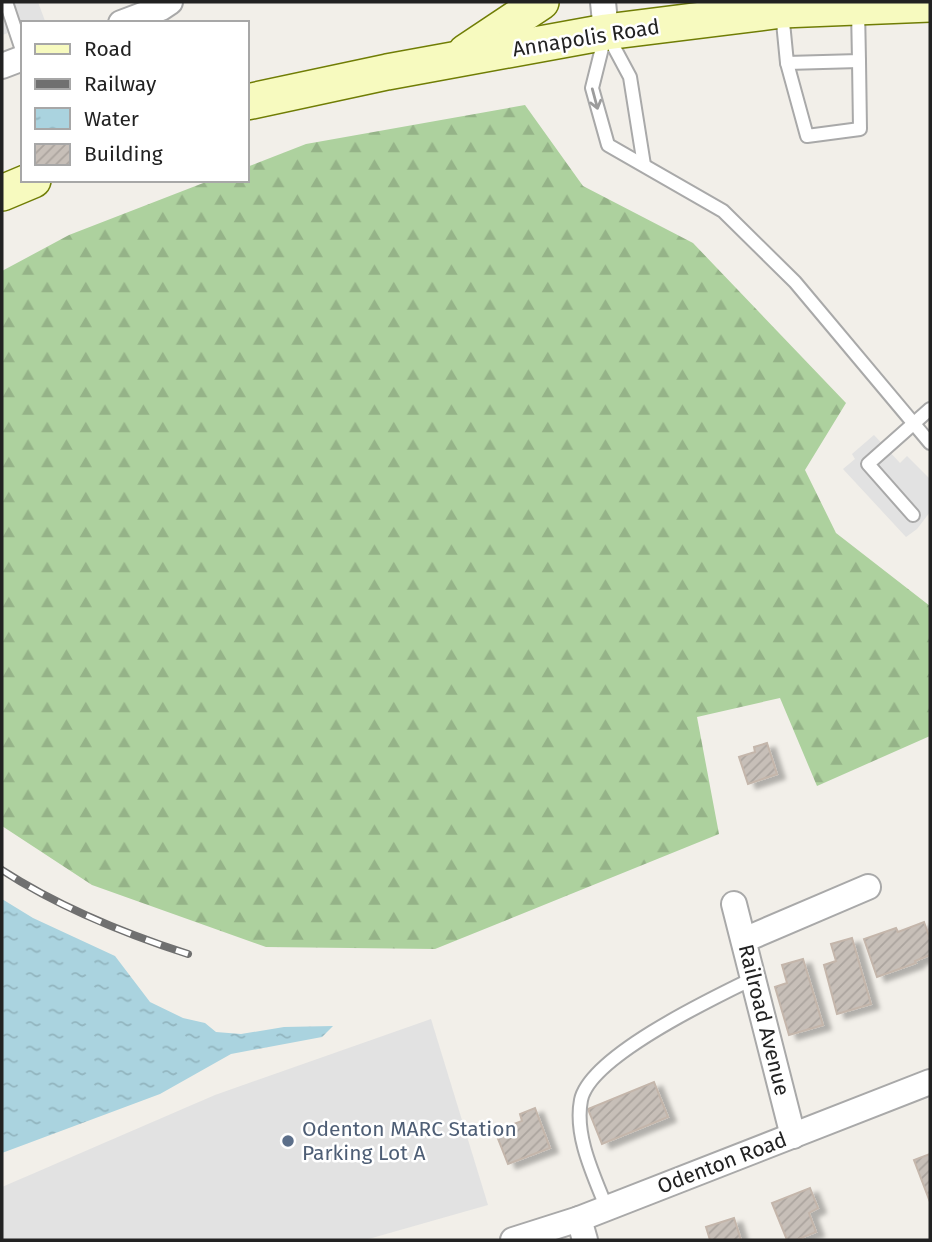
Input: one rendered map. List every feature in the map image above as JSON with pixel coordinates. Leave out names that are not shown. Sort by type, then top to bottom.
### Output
[{"type":"main road","points":[[450,62],[541,2]]},
{"type":"main road","name":"Annapolis Road","points":[[248,102],[387,72],[450,62],[605,17],[768,6],[930,4]]},
{"type":"main road","points":[[2,193],[28,182]]},
{"type":"street","points":[[126,21],[170,2]]},
{"type":"street","points":[[2,66],[21,59]]},
{"type":"street","points":[[744,940],[868,887]]},
{"type":"street","name":"Railroad Avenue","points":[[734,904],[793,1136]]},
{"type":"street","name":"Odenton Road","points":[[513,1240],[582,1230],[607,1209],[930,1082]]},
{"type":"lane","points":[[6,2],[21,46]]},
{"type":"lane","points":[[768,6],[788,63],[807,136],[860,129],[858,4]]},
{"type":"lane","points":[[605,17],[592,88],[608,145],[723,211],[795,282],[930,443]]},
{"type":"lane","points":[[605,17],[630,77],[644,165]]},
{"type":"lane","points":[[788,63],[859,61]]},
{"type":"lane","points":[[913,514],[868,464],[930,409]]},
{"type":"lane","points":[[607,1209],[589,1163],[580,1124],[581,1098],[593,1078],[613,1059],[687,1010],[754,978]]},
{"type":"green space","points":[[525,105],[583,186],[693,243],[846,403],[805,470],[836,533],[930,606],[930,736],[817,786],[780,698],[697,717],[719,834],[435,949],[266,947],[92,885],[2,826],[2,271],[69,235],[206,182],[248,182],[248,167],[306,144]]},
{"type":"shaded area","points":[[2,2],[38,2],[45,21],[21,21],[21,29],[2,35]]},
{"type":"shaded area","points":[[874,435],[900,463],[907,456],[930,479],[930,512],[917,529],[906,537],[843,469],[855,459],[852,454]]},
{"type":"shaded area","name":"Odenton MARC Station Parking Lot A","points":[[431,1019],[488,1205],[365,1240],[2,1240],[2,1187],[215,1095]]},
{"type":"water","points":[[2,899],[33,918],[115,956],[150,1002],[183,1018],[205,1023],[216,1032],[241,1034],[284,1027],[333,1026],[322,1037],[231,1054],[160,1094],[2,1153]]},
{"type":"building","points":[[767,743],[777,774],[748,784],[739,757],[755,752],[754,747]]},
{"type":"building","points":[[924,922],[930,939],[930,955],[877,977],[864,939],[896,928],[898,932]]},
{"type":"building","points":[[852,938],[871,1004],[837,1014],[824,965],[836,961],[831,944]]},
{"type":"building","points":[[803,959],[823,1025],[789,1035],[775,987],[787,983],[782,965]]},
{"type":"building","points":[[654,1082],[668,1117],[602,1144],[588,1109]]},
{"type":"building","points":[[535,1108],[550,1148],[508,1164],[495,1131],[522,1121],[520,1114]]},
{"type":"building","points":[[930,1154],[930,1202],[914,1160]]},
{"type":"building","points":[[810,1188],[818,1208],[809,1213],[816,1232],[796,1240],[787,1240],[772,1203]]},
{"type":"building","points":[[734,1218],[741,1240],[710,1240],[706,1227]]},
{"type":"railway","points":[[2,870],[46,896],[92,918],[188,954]]},
{"type":"place","name":"Odenton MARC Station Parking Lot A","points":[[288,1141]]}]
